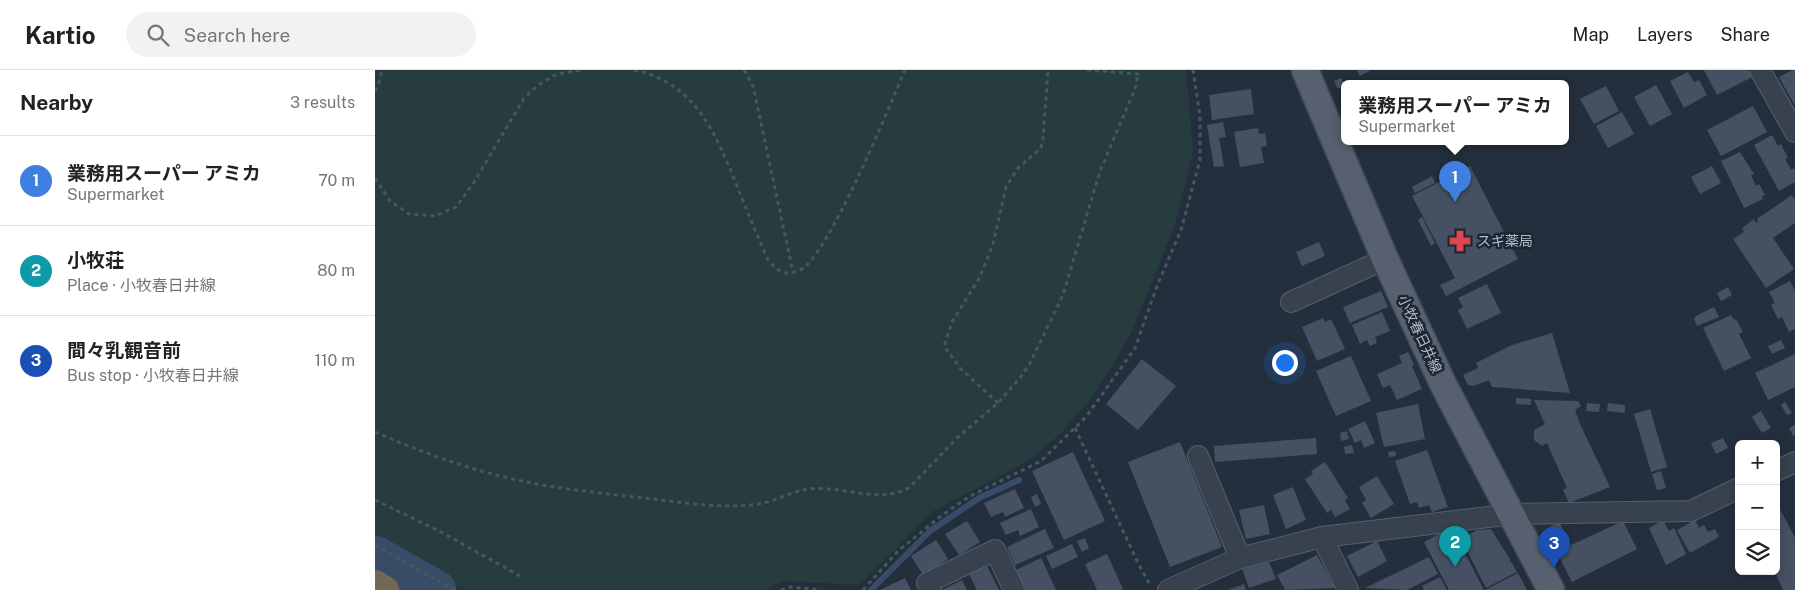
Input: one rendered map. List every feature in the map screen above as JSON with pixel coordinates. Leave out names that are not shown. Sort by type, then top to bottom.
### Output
[{"type":"highway","points":[[375,584],[385,590]]},
{"type":"main road","name":"小牧春日井線","points":[[1305,70],[1385,259],[1444,386],[1513,514],[1551,590]]},
{"type":"street","points":[[1759,70],[1795,132]]},
{"type":"street","points":[[1291,302],[1385,259]]},
{"type":"street","points":[[1198,456],[1241,558]]},
{"type":"street","points":[[1780,469],[1795,462]]},
{"type":"street","points":[[1168,590],[1241,558],[1322,538],[1513,514],[1691,511],[1735,490]]},
{"type":"street","points":[[1322,538],[1348,590]]},
{"type":"street","points":[[931,590],[927,583],[995,550],[1014,590]]},
{"type":"path","points":[[375,91],[381,78],[381,70]]},
{"type":"path","points":[[375,178],[390,202],[409,214],[435,216],[456,207],[473,184],[524,98],[537,85],[557,74],[581,70]]},
{"type":"path","points":[[634,70],[653,74],[685,95],[703,115],[717,137],[767,260],[776,270],[788,274],[802,270],[815,257],[861,170],[905,70]]},
{"type":"path","points":[[744,70],[753,86],[793,272]]},
{"type":"path","points":[[998,403],[950,356],[944,346],[945,338],[952,322],[980,278],[993,244],[1008,182],[1018,168],[1041,148],[1048,70]]},
{"type":"path","points":[[375,432],[411,448],[521,481],[625,496],[696,504],[732,505],[759,504],[809,489],[887,495],[902,492],[910,487],[957,438],[998,403],[1020,378],[1030,363],[1063,295],[1100,171],[1135,89],[1139,72],[1087,70]]},
{"type":"path","points":[[863,590],[915,536],[969,496],[1041,461],[1075,428],[1098,402],[1135,348],[1157,286],[1181,230],[1202,146],[1200,116],[1193,70]]},
{"type":"path","points":[[1075,428],[1138,563],[1153,590]]},
{"type":"path","points":[[375,500],[443,533],[520,576]]},
{"type":"path","points":[[375,545],[455,590]]},
{"type":"path","points":[[781,590],[791,587],[821,590]]},
{"type":"green space","points":[[375,70],[1186,70],[1193,151],[1175,225],[1129,338],[1091,399],[1061,433],[1030,460],[932,512],[860,585],[784,581],[765,590],[465,590],[375,540]]},
{"type":"building","points":[[1357,70],[1371,70],[1360,76]]},
{"type":"building","points":[[1704,70],[1748,70],[1752,77],[1717,95]]},
{"type":"building","points":[[1795,70],[1795,106],[1779,77]]},
{"type":"building","points":[[1688,72],[1694,82],[1699,80],[1707,95],[1684,108],[1670,81]]},
{"type":"building","points":[[1341,78],[1341,87],[1338,89],[1334,81]]},
{"type":"building","points":[[1656,85],[1672,114],[1650,126],[1634,97]]},
{"type":"building","points":[[1606,86],[1619,111],[1594,124],[1580,99]]},
{"type":"building","points":[[1251,89],[1254,114],[1212,120],[1209,95]]},
{"type":"building","points":[[1753,106],[1767,132],[1721,156],[1707,130]]},
{"type":"building","points":[[1622,112],[1634,134],[1608,148],[1596,126]]},
{"type":"building","points":[[1223,122],[1226,137],[1219,138],[1224,166],[1214,167],[1207,125]]},
{"type":"building","points":[[1258,128],[1259,134],[1265,133],[1267,146],[1261,147],[1264,163],[1240,167],[1234,132]]},
{"type":"building","points":[[1772,135],[1778,146],[1781,144],[1788,158],[1785,159],[1791,170],[1794,168],[1795,171],[1795,182],[1779,191],[1754,145]]},
{"type":"building","points":[[1740,152],[1754,174],[1751,175],[1756,186],[1759,184],[1765,195],[1762,196],[1763,199],[1744,208],[1721,161]]},
{"type":"building","points":[[1470,166],[1518,259],[1446,296],[1440,285],[1455,278],[1412,196]]},
{"type":"building","points":[[1712,166],[1721,183],[1700,194],[1691,177]]},
{"type":"building","points":[[1432,176],[1435,183],[1415,193],[1412,187]]},
{"type":"building","points":[[1792,195],[1795,200],[1795,223],[1773,238],[1794,269],[1766,288],[1733,239],[1744,232],[1742,228],[1754,219],[1756,223],[1758,222],[1757,219]]},
{"type":"building","points":[[1422,217],[1435,243],[1431,246],[1418,220]]},
{"type":"building","points":[[1319,242],[1325,256],[1302,266],[1296,252]]},
{"type":"building","points":[[1790,281],[1795,291],[1795,329],[1789,332],[1782,317],[1778,319],[1771,305],[1775,303],[1769,292]]},
{"type":"building","points":[[1487,284],[1501,313],[1467,329],[1458,310],[1463,307],[1458,298]]},
{"type":"building","points":[[1728,287],[1732,295],[1721,301],[1717,293]]},
{"type":"building","points":[[1381,291],[1388,307],[1350,323],[1343,307]]},
{"type":"building","points":[[1714,307],[1719,317],[1697,326],[1694,319],[1696,316]]},
{"type":"building","points":[[1382,312],[1390,331],[1375,337],[1377,343],[1370,346],[1367,340],[1360,344],[1352,325]]},
{"type":"building","points":[[1731,315],[1734,320],[1736,319],[1743,332],[1739,334],[1751,358],[1724,371],[1703,328]]},
{"type":"building","points":[[1323,318],[1325,322],[1331,319],[1345,349],[1317,361],[1302,327]]},
{"type":"building","points":[[1552,333],[1570,393],[1492,387],[1489,380],[1474,386],[1468,385],[1463,375],[1478,368],[1476,363],[1512,345]]},
{"type":"building","points":[[1781,340],[1785,348],[1772,354],[1768,346]]},
{"type":"building","points":[[1408,352],[1422,389],[1397,400],[1390,385],[1383,388],[1377,374],[1402,363],[1399,356]]},
{"type":"building","points":[[1795,354],[1795,387],[1768,400],[1755,373]]},
{"type":"building","points":[[1351,356],[1371,401],[1336,416],[1316,371]]},
{"type":"building","points":[[1142,359],[1176,386],[1138,430],[1106,404]]},
{"type":"building","points":[[1516,398],[1531,399],[1531,405],[1516,404]]},
{"type":"building","points":[[1534,400],[1578,401],[1581,406],[1575,410],[1580,424],[1610,487],[1569,503],[1563,490],[1567,488],[1547,443],[1542,446],[1534,440],[1534,430],[1545,424]]},
{"type":"building","points":[[1785,402],[1792,413],[1787,415],[1781,405]]},
{"type":"building","points":[[1587,403],[1600,404],[1599,412],[1586,411]]},
{"type":"building","points":[[1608,403],[1625,405],[1625,413],[1607,411]]},
{"type":"building","points":[[1418,404],[1425,439],[1384,447],[1376,413]]},
{"type":"building","points":[[1650,409],[1667,467],[1651,472],[1634,414]]},
{"type":"building","points":[[1761,411],[1771,428],[1762,433],[1752,417]]},
{"type":"building","points":[[1365,421],[1375,443],[1364,448],[1361,440],[1355,443],[1348,429]]},
{"type":"building","points":[[1795,425],[1795,435],[1793,436],[1789,428]]},
{"type":"building","points":[[1347,431],[1349,439],[1341,441],[1340,433]]},
{"type":"building","points":[[1316,438],[1317,454],[1215,462],[1214,446]]},
{"type":"building","points":[[1723,438],[1728,448],[1716,454],[1711,443]]},
{"type":"building","points":[[1180,442],[1222,547],[1170,567],[1128,462]]},
{"type":"building","points":[[1352,445],[1354,453],[1345,454],[1344,447]]},
{"type":"building","points":[[1427,450],[1448,507],[1432,512],[1429,505],[1419,508],[1417,502],[1410,504],[1395,461]]},
{"type":"building","points":[[1395,451],[1396,456],[1389,457],[1388,452]]},
{"type":"building","points":[[1073,452],[1105,521],[1064,540],[1032,471]]},
{"type":"building","points":[[1325,462],[1348,498],[1345,500],[1350,509],[1335,517],[1331,510],[1327,513],[1305,479],[1313,474],[1311,471]]},
{"type":"building","points":[[1661,471],[1666,488],[1657,490],[1652,474]]},
{"type":"building","points":[[1377,476],[1394,504],[1371,518],[1362,503],[1366,500],[1359,487]]},
{"type":"building","points":[[1293,487],[1306,520],[1286,529],[1273,495]]},
{"type":"building","points":[[1015,489],[1024,508],[1005,517],[1003,512],[991,517],[984,503]]},
{"type":"building","points":[[1037,494],[1041,504],[1035,507],[1031,497]]},
{"type":"building","points":[[1264,505],[1270,534],[1246,539],[1239,510]]},
{"type":"building","points":[[1031,509],[1039,527],[1020,536],[1018,530],[1006,535],[1000,523]]},
{"type":"building","points":[[1780,509],[1795,538],[1795,590],[1783,590],[1776,575],[1780,575]]},
{"type":"building","points":[[1663,520],[1669,531],[1674,528],[1686,554],[1666,565],[1649,528]]},
{"type":"building","points":[[1695,520],[1699,528],[1704,525],[1708,532],[1715,529],[1719,537],[1690,553],[1677,530]]},
{"type":"building","points":[[967,521],[980,542],[959,555],[945,534]]},
{"type":"building","points":[[1623,521],[1637,549],[1572,582],[1545,529],[1559,522],[1571,545]]},
{"type":"building","points":[[1045,529],[1054,548],[1015,565],[1007,547]]},
{"type":"building","points":[[1491,529],[1517,572],[1486,588],[1461,539],[1477,530]]},
{"type":"building","points":[[1441,533],[1443,538],[1455,534],[1484,590],[1449,590],[1424,542]]},
{"type":"building","points":[[1085,538],[1089,548],[1082,552],[1077,541]]},
{"type":"building","points":[[936,540],[948,559],[923,575],[911,556]]},
{"type":"building","points":[[1377,541],[1387,561],[1358,577],[1347,556]]},
{"type":"building","points":[[1072,544],[1078,557],[1052,569],[1046,556]]},
{"type":"building","points":[[1107,554],[1122,590],[1097,590],[1085,564]]},
{"type":"building","points":[[1317,555],[1335,588],[1285,590],[1277,575]]},
{"type":"building","points":[[1429,557],[1438,574],[1407,590],[1365,588]]},
{"type":"building","points":[[1041,558],[1056,590],[1026,590],[1016,570]]},
{"type":"building","points":[[1269,562],[1276,579],[1249,588],[1242,569]]},
{"type":"building","points":[[987,566],[999,590],[977,590],[969,574]]},
{"type":"building","points":[[1518,573],[1527,590],[1485,590]]},
{"type":"building","points":[[1440,577],[1447,590],[1424,590],[1422,586]]},
{"type":"building","points":[[905,578],[911,590],[880,590]]},
{"type":"building","points":[[962,580],[967,590],[942,590]]},
{"type":"building","points":[[1244,584],[1246,590],[1228,590]]},
{"type":"waterway","points":[[871,590],[930,531],[979,498],[1019,480]]},
{"type":"waterway","points":[[375,555],[437,590]]},
{"type":"place","name":"業務用スーパー アミカ","points":[[1455,202]]},
{"type":"place","name":"スギ薬局","points":[[1460,241]]},
{"type":"place","name":"小牧荘","points":[[1455,567]]},
{"type":"place","name":"間々乳観音前","points":[[1554,568]]}]
